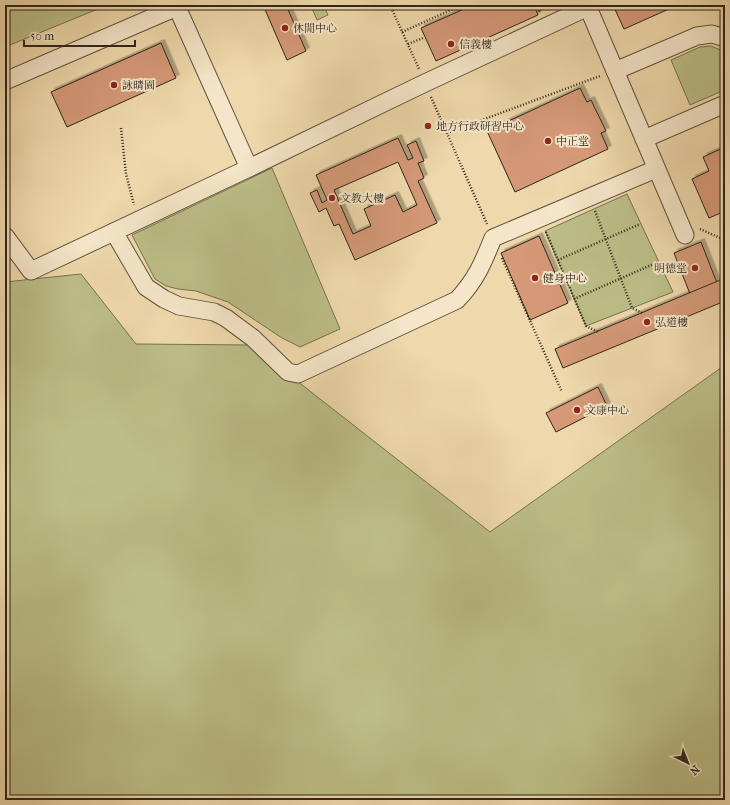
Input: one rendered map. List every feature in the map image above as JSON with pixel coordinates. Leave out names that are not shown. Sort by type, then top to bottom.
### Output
[{"type":"lane","points":[[5,81],[177,6],[249,168]]},
{"type":"lane","points":[[5,236],[31,271],[588,6],[682,229]]},
{"type":"lane","points":[[615,71],[697,36],[712,34],[725,38]]},
{"type":"lane","points":[[644,138],[725,104]]},
{"type":"lane","points":[[114,232],[146,287],[164,299],[179,306],[214,312],[226,318],[253,338],[288,372],[298,374],[457,300],[468,288],[481,268],[493,238],[656,169]]},
{"type":"path","points":[[113,5],[114,8],[122,5]]},
{"type":"path","points":[[390,5],[562,392]]},
{"type":"path","points":[[402,32],[462,5]]},
{"type":"path","points":[[408,44],[423,38]]},
{"type":"path","points":[[447,133],[615,71]]},
{"type":"path","points":[[121,128],[126,174],[133,201],[136,221]]},
{"type":"path","points":[[590,197],[632,308],[642,313]]},
{"type":"path","points":[[540,219],[586,326],[598,332]]},
{"type":"path","points":[[558,260],[640,224]]},
{"type":"path","points":[[682,229],[701,230],[725,240]]},
{"type":"path","points":[[574,299],[658,262]]},
{"type":"green space","points":[[5,5],[105,5],[105,6],[5,47]]},
{"type":"green space","points":[[324,5],[328,15],[317,20],[311,6]]},
{"type":"green space","points":[[711,46],[725,52],[725,88],[720,92],[690,105],[671,60],[700,47]]},
{"type":"green space","points":[[272,168],[340,329],[300,347],[282,338],[228,302],[196,291],[166,286],[155,279],[132,235]]},
{"type":"green space","points":[[627,194],[673,292],[586,326],[545,231]]},
{"type":"green space","points":[[81,274],[136,344],[251,345],[490,532],[725,365],[725,800],[5,800],[5,282]]},
{"type":"building","name":"休閒中心","points":[[263,5],[286,5],[306,51],[287,60]]},
{"type":"building","name":"信義樓","points":[[473,5],[534,5],[538,15],[436,61],[421,28]]},
{"type":"building","points":[[613,5],[678,5],[624,29]]},
{"type":"building","name":"詠晴園","points":[[161,43],[176,78],[67,127],[51,92]]},
{"type":"building","name":"中正堂","points":[[580,88],[587,102],[591,100],[606,131],[601,133],[608,149],[515,192],[487,131]]},
{"type":"building","name":"文教大樓","points":[[398,138],[408,160],[413,158],[407,145],[416,141],[424,161],[418,163],[424,178],[418,181],[437,223],[355,260],[339,224],[334,226],[326,208],[319,212],[310,193],[317,190],[322,203],[327,200],[316,175]],"holes":[[[398,162],[417,205],[403,212],[395,195],[364,209],[371,226],[353,234],[334,190]]]},
{"type":"building","points":[[725,147],[725,211],[709,218],[692,179],[709,171],[703,157]]},
{"type":"building","name":"健身中心","points":[[539,236],[568,303],[530,320],[501,253]]},
{"type":"building","name":"明德堂","points":[[701,242],[717,283],[690,294],[674,253]]},
{"type":"building","name":"弘道樓","points":[[725,278],[725,301],[563,368],[555,349]]},
{"type":"building","name":"文康中心","points":[[598,387],[607,406],[556,432],[546,413]]},
{"type":"place","name":"休閒中心","points":[[285,28]]},
{"type":"place","name":"信義樓","points":[[451,44]]},
{"type":"place","name":"詠晴園","points":[[114,85]]},
{"type":"place","name":"地方行政研習中心","points":[[428,126]]},
{"type":"place","name":"中正堂","points":[[548,141]]},
{"type":"place","name":"文教大樓","points":[[332,198]]},
{"type":"place","name":"明德堂","points":[[695,268]]},
{"type":"place","name":"健身中心","points":[[535,278]]},
{"type":"place","name":"弘道樓","points":[[647,322]]},
{"type":"place","name":"文康中心","points":[[577,410]]}]
